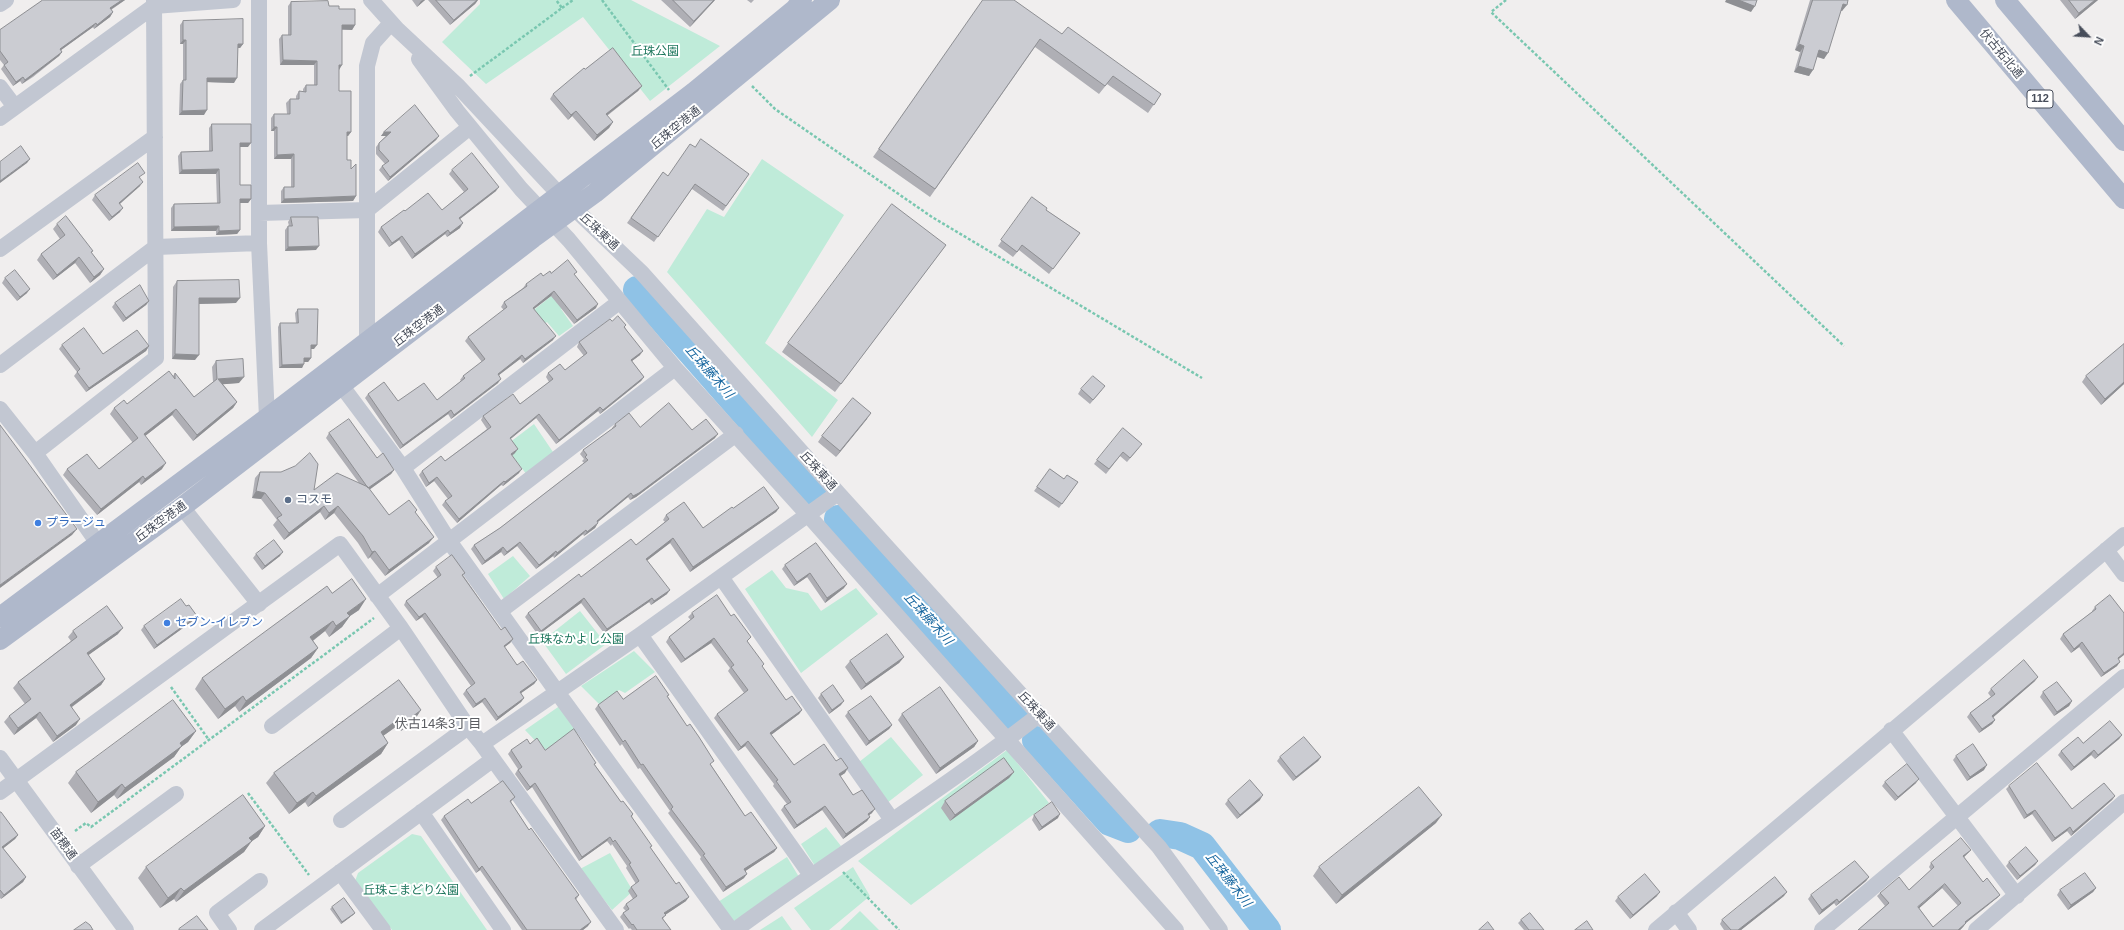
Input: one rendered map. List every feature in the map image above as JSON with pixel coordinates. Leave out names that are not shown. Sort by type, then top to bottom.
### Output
[{"type":"main road","name":"丘珠空港通","points":[[0,617],[99,545],[267,418],[558,193],[694,92],[795,9],[802,0]]},
{"type":"main road","name":"丘珠空港通","points":[[0,640],[182,507],[574,209],[830,0]]},
{"type":"main road","name":"伏古拓北通","points":[[1956,0],[2124,199]]},
{"type":"main road","points":[[2005,0],[2124,141]]},
{"type":"street","points":[[0,4],[6,0]]},
{"type":"street","points":[[0,118],[154,3],[233,0]]},
{"type":"street","points":[[259,0],[259,243],[267,418],[277,435]]},
{"type":"street","name":"丘珠東通","points":[[371,0],[394,26],[470,127],[539,209],[569,240],[675,368],[736,434],[1176,930]]},
{"type":"street","points":[[35,453],[156,358],[154,3]]},
{"type":"street","points":[[367,340],[367,66],[373,43],[394,26]]},
{"type":"street","name":"丘珠東通","points":[[394,26],[456,85],[574,209],[642,273],[838,493],[1128,811],[1159,847],[1220,930]]},
{"type":"street","points":[[0,87],[15,107]]},
{"type":"street","points":[[259,213],[367,210],[470,127]]},
{"type":"street","points":[[0,249],[155,137]]},
{"type":"street","points":[[0,365],[156,247],[259,243]]},
{"type":"street","points":[[403,468],[619,302]]},
{"type":"street","points":[[377,596],[675,368]]},
{"type":"street","points":[[341,385],[403,468],[449,540],[557,692],[731,930]]},
{"type":"street","points":[[0,409],[35,453],[99,545]]},
{"type":"street","points":[[500,611],[736,434]]},
{"type":"street","points":[[482,744],[640,635],[838,493]]},
{"type":"street","points":[[182,507],[259,604]]},
{"type":"street","points":[[1656,930],[1891,730],[2124,535]]},
{"type":"street","points":[[0,792],[340,544],[401,628],[468,727],[482,744],[492,760],[616,930]]},
{"type":"street","points":[[2106,550],[2124,574]]},
{"type":"street","points":[[721,577],[892,820]]},
{"type":"street","points":[[272,726],[401,628]]},
{"type":"street","points":[[640,635],[811,875]]},
{"type":"street","points":[[1822,930],[2124,677]]},
{"type":"street","points":[[735,930],[832,860],[1007,740],[1039,715]]},
{"type":"street","points":[[340,820],[468,727]]},
{"type":"street","points":[[1891,730],[2017,896]]},
{"type":"street","name":"苗穂通","points":[[0,758],[126,930]]},
{"type":"street","points":[[262,930],[492,760]]},
{"type":"street","points":[[78,866],[176,794]]},
{"type":"street","points":[[1976,930],[2124,802]]},
{"type":"street","points":[[421,812],[503,930]]},
{"type":"street","points":[[340,872],[383,930]]},
{"type":"street","points":[[229,930],[217,913],[260,881]]},
{"type":"street","points":[[1676,912],[1689,930]]},
{"type":"path","points":[[556,0],[562,8]]},
{"type":"path","points":[[456,85],[574,0]]},
{"type":"path","points":[[602,0],[669,91]]},
{"type":"path","points":[[1506,0],[1491,12],[1844,346]]},
{"type":"path","points":[[740,75],[776,109],[932,217],[1202,378]]},
{"type":"path","points":[[76,831],[86,823],[91,828],[378,615]]},
{"type":"path","points":[[167,683],[209,740]]},
{"type":"path","points":[[248,793],[313,881]]},
{"type":"path","points":[[832,860],[899,930]]},
{"type":"green space","name":"丘珠公園","points":[[480,0],[631,0],[720,46],[650,101],[583,17],[486,84],[442,42],[480,4]]},
{"type":"green space","points":[[762,159],[844,215],[765,343],[838,400],[812,437],[667,272],[707,209],[724,217]]},
{"type":"green space","points":[[575,277],[584,290],[561,309],[573,326],[559,336],[547,322],[540,327],[530,313]]},
{"type":"green space","points":[[534,424],[553,452],[527,475],[505,446]]},
{"type":"green space","points":[[513,556],[530,576],[504,599],[488,574]]},
{"type":"green space","points":[[772,570],[786,588],[808,593],[821,611],[856,588],[878,614],[801,673],[745,589]]},
{"type":"green space","name":"丘珠なかよし公園","points":[[580,611],[606,644],[566,674],[542,641]]},
{"type":"green space","points":[[634,651],[655,672],[625,693],[619,690],[600,705],[581,686]]},
{"type":"green space","points":[[561,705],[579,731],[549,755],[525,730]]},
{"type":"green space","points":[[891,737],[923,775],[887,803],[859,762]]},
{"type":"green space","points":[[1007,750],[1049,803],[911,905],[858,861]]},
{"type":"green space","points":[[826,827],[841,846],[815,866],[801,844]]},
{"type":"green space","name":"丘珠こまどり公園","points":[[412,834],[421,836],[487,930],[392,930],[355,881],[358,873]]},
{"type":"green space","points":[[610,853],[633,891],[612,910],[580,869]]},
{"type":"green space","points":[[787,857],[799,877],[733,922],[718,902]]},
{"type":"green space","points":[[853,867],[870,896],[829,930],[811,930],[794,908]]},
{"type":"green space","points":[[860,911],[879,930],[840,930]]},
{"type":"green space","points":[[782,916],[792,930],[760,930]]},
{"type":"building","points":[[43,0],[122,0],[110,8],[113,12],[97,25],[96,23],[60,49],[62,52],[25,80],[23,77],[16,82],[4,65],[8,62],[0,51],[0,30]]},
{"type":"building","points":[[436,0],[477,0],[454,20]]},
{"type":"building","points":[[673,0],[714,0],[694,21]]},
{"type":"building","points":[[983,0],[1014,0],[1062,34],[1068,27],[1161,94],[1154,105],[1113,76],[1105,86],[1040,39],[935,189],[879,149]]},
{"type":"building","points":[[1739,0],[1757,0],[1755,6]]},
{"type":"building","points":[[1813,0],[1848,0],[1847,5],[1843,4],[1828,53],[1819,50],[1813,70],[1798,66],[1804,46],[1799,44]]},
{"type":"building","points":[[2069,0],[2095,0],[2079,13]]},
{"type":"building","points":[[328,1],[329,6],[339,6],[339,9],[355,9],[355,25],[342,25],[342,65],[339,65],[339,91],[351,91],[351,132],[347,132],[347,160],[351,160],[351,169],[356,164],[356,196],[284,199],[284,187],[294,187],[294,154],[277,155],[277,127],[274,127],[274,114],[290,114],[290,99],[299,99],[299,91],[306,92],[306,85],[317,85],[317,61],[283,60],[282,35],[291,35],[291,2]]},
{"type":"building","points":[[243,19],[243,44],[238,44],[237,78],[207,78],[207,110],[182,111],[183,80],[186,80],[186,40],[183,40],[183,21]]},
{"type":"building","points":[[613,48],[642,86],[606,114],[613,122],[597,135],[576,111],[571,115],[553,94],[584,68],[585,69]]},
{"type":"building","points":[[415,105],[439,136],[390,177],[382,166],[389,161],[379,150],[379,143],[391,132],[384,132]]},
{"type":"building","points":[[212,124],[251,124],[251,143],[240,143],[240,185],[251,185],[251,199],[240,199],[240,230],[219,231],[219,226],[174,227],[174,204],[220,203],[219,169],[182,170],[181,152],[212,151]]},
{"type":"building","points":[[701,139],[749,174],[726,206],[695,184],[658,237],[631,218],[663,172],[668,176],[690,144],[695,147]]},
{"type":"building","points":[[21,146],[30,159],[0,181],[0,162]]},
{"type":"building","points":[[472,153],[499,187],[459,218],[463,223],[450,233],[448,230],[415,254],[402,236],[392,243],[381,227],[404,210],[405,211],[428,193],[442,210],[468,189],[452,170]]},
{"type":"building","points":[[138,163],[145,173],[139,177],[143,182],[119,203],[123,208],[112,217],[95,195]]},
{"type":"building","points":[[1032,197],[1047,208],[1046,210],[1080,233],[1053,269],[1022,245],[1017,252],[1001,240]]},
{"type":"building","points":[[892,204],[946,245],[841,384],[788,343]]},
{"type":"building","points":[[66,216],[93,251],[91,252],[104,269],[94,277],[79,257],[57,275],[41,254],[65,235],[57,224]]},
{"type":"building","points":[[291,217],[318,217],[319,246],[288,247],[288,226],[292,226]]},
{"type":"building","points":[[568,260],[577,272],[574,274],[598,304],[577,320],[554,291],[533,308],[556,336],[525,359],[522,355],[498,374],[501,379],[454,415],[451,410],[403,445],[368,394],[384,382],[398,401],[424,383],[437,400],[465,378],[463,376],[485,359],[468,337],[507,307],[504,302],[527,286],[526,284],[541,273],[543,276],[550,271],[551,273]]},
{"type":"building","points":[[15,270],[30,289],[20,297],[5,278]]},
{"type":"building","points":[[239,280],[240,298],[199,298],[199,355],[175,354],[177,281]]},
{"type":"building","points":[[140,285],[149,301],[126,318],[115,303]]},
{"type":"building","points":[[298,309],[318,309],[317,345],[311,345],[311,358],[304,358],[304,364],[282,365],[280,323],[298,323]]},
{"type":"building","points":[[618,316],[626,325],[624,327],[643,351],[631,360],[644,377],[603,410],[600,407],[559,440],[539,414],[510,438],[518,449],[511,454],[522,469],[505,482],[504,481],[459,519],[445,501],[452,496],[437,477],[429,483],[422,471],[441,456],[445,461],[491,427],[483,416],[513,394],[520,404],[553,379],[548,373],[560,364],[565,370],[587,353],[579,342],[610,319],[612,321]]},
{"type":"building","points":[[84,328],[103,354],[137,330],[149,346],[89,388],[77,372],[80,369],[62,345]]},
{"type":"building","points":[[2124,344],[2124,382],[2105,399],[2086,376]]},
{"type":"building","points":[[243,359],[244,377],[218,379],[237,402],[197,435],[176,409],[144,434],[166,463],[145,479],[143,476],[101,509],[67,469],[87,454],[99,469],[138,438],[114,408],[124,400],[127,404],[169,371],[175,379],[175,373],[194,397],[217,379],[216,361]]},
{"type":"building","points":[[1093,376],[1105,386],[1093,400],[1081,389]]},
{"type":"building","points":[[853,398],[871,413],[840,451],[822,436]]},
{"type":"building","points":[[669,403],[692,430],[706,419],[718,434],[639,493],[633,496],[631,493],[597,521],[598,523],[587,532],[586,530],[539,565],[520,542],[507,552],[503,547],[485,561],[474,545],[500,528],[588,460],[585,457],[587,455],[583,450],[616,426],[615,424],[629,413],[640,427]]},
{"type":"building","points":[[349,419],[377,458],[383,453],[394,470],[368,488],[329,433]]},
{"type":"building","points":[[0,425],[77,529],[0,585]]},
{"type":"building","points":[[1123,428],[1142,444],[1130,458],[1123,452],[1109,469],[1097,460]]},
{"type":"building","points":[[310,453],[318,464],[314,490],[337,473],[368,487],[389,515],[409,500],[417,510],[415,512],[434,537],[389,570],[375,551],[372,552],[363,536],[338,506],[329,513],[324,506],[289,533],[277,518],[282,515],[265,493],[256,491],[260,472],[281,472],[295,466]]},
{"type":"building","points":[[1050,469],[1064,479],[1067,475],[1078,482],[1062,504],[1037,487]]},
{"type":"building","points":[[764,487],[779,508],[693,567],[673,538],[646,559],[670,590],[654,601],[652,598],[607,629],[584,598],[541,631],[528,613],[579,574],[581,577],[631,539],[636,545],[669,519],[666,515],[684,502],[703,528],[732,507],[733,508]]},
{"type":"building","points":[[274,540],[283,552],[265,566],[256,554]]},
{"type":"building","points":[[816,543],[847,584],[827,598],[810,573],[797,582],[785,565]]},
{"type":"building","points":[[452,555],[465,573],[462,575],[501,630],[505,627],[513,639],[504,646],[517,665],[523,661],[537,680],[520,692],[524,698],[498,717],[485,698],[476,704],[466,690],[475,683],[425,613],[419,617],[406,601],[441,575],[436,567]]},
{"type":"building","points":[[352,579],[366,599],[347,613],[350,616],[336,626],[333,621],[310,637],[318,648],[246,701],[243,696],[225,709],[202,678],[327,586],[332,593]]},
{"type":"building","points":[[717,595],[731,616],[734,614],[751,637],[747,641],[764,664],[762,666],[786,700],[792,696],[802,710],[770,733],[794,765],[824,744],[836,761],[841,758],[848,768],[839,774],[853,795],[862,790],[875,809],[868,814],[870,817],[846,834],[825,806],[797,825],[784,806],[791,802],[776,781],[778,780],[748,741],[741,747],[717,714],[748,690],[731,667],[734,665],[714,638],[685,659],[669,637],[694,617],[692,613]]},
{"type":"building","points":[[2110,595],[2124,613],[2124,653],[2118,658],[2120,662],[2104,673],[2082,642],[2074,649],[2063,634],[2096,609],[2095,607]]},
{"type":"building","points":[[181,599],[186,606],[189,605],[197,616],[157,645],[144,626]]},
{"type":"building","points":[[107,606],[123,628],[87,653],[105,679],[70,705],[80,719],[57,736],[40,712],[18,728],[9,716],[31,699],[18,682],[77,637],[73,631]]},
{"type":"building","points":[[887,634],[904,657],[866,684],[850,661]]},
{"type":"building","points":[[2024,660],[2038,677],[1992,716],[1995,720],[1982,729],[1970,713],[1995,694],[1991,689]]},
{"type":"building","points":[[656,676],[687,726],[690,724],[699,737],[714,761],[710,764],[745,816],[751,812],[777,848],[744,869],[747,874],[726,887],[703,855],[705,854],[671,809],[673,807],[643,764],[641,765],[625,740],[623,742],[598,705],[617,691],[623,699]]},
{"type":"building","points":[[399,680],[421,710],[408,720],[404,715],[381,732],[388,743],[316,796],[313,792],[297,803],[274,773]]},
{"type":"building","points":[[2057,682],[2072,701],[2057,712],[2043,692]]},
{"type":"building","points":[[833,685],[844,701],[832,710],[821,694]]},
{"type":"building","points":[[940,687],[978,741],[940,768],[902,714]]},
{"type":"building","points":[[871,696],[892,725],[869,741],[848,712]]},
{"type":"building","points":[[173,700],[196,731],[180,743],[182,746],[125,788],[122,784],[98,802],[76,772]]},
{"type":"building","points":[[2110,721],[2122,735],[2098,755],[2094,750],[2074,767],[2061,751],[2078,737],[2083,743]]},
{"type":"building","points":[[574,729],[596,763],[594,764],[621,802],[623,801],[633,814],[631,816],[652,846],[650,847],[676,884],[679,882],[689,897],[664,913],[666,915],[662,918],[671,930],[637,930],[633,924],[632,925],[623,913],[629,909],[626,904],[637,896],[631,887],[639,881],[629,864],[631,863],[615,840],[613,842],[610,837],[582,857],[535,783],[530,787],[518,770],[522,767],[511,750],[527,739],[530,744],[537,738],[545,750]]},
{"type":"building","points":[[1304,737],[1321,757],[1296,777],[1280,757]]},
{"type":"building","points":[[1973,744],[1987,765],[1970,777],[1956,756]]},
{"type":"building","points":[[1004,758],[1014,772],[955,815],[945,801]]},
{"type":"building","points":[[2037,763],[2072,809],[2104,783],[2115,796],[2073,832],[2070,827],[2055,838],[2035,810],[2027,815],[2009,786]]},
{"type":"building","points":[[1907,764],[1919,779],[1898,797],[1885,782]]},
{"type":"building","points":[[1250,780],[1263,795],[1240,815],[1228,800]]},
{"type":"building","points":[[503,781],[515,797],[510,801],[529,830],[531,828],[579,895],[575,898],[591,922],[580,930],[527,930],[482,866],[479,869],[444,816],[468,799],[471,803]]},
{"type":"building","points":[[1419,787],[1442,815],[1342,895],[1319,867]]},
{"type":"building","points":[[243,795],[265,826],[249,838],[252,841],[184,891],[181,888],[168,898],[146,867]]},
{"type":"building","points":[[1052,802],[1060,814],[1042,827],[1034,815]]},
{"type":"building","points":[[0,812],[18,835],[2,847],[26,877],[4,895],[0,890]]},
{"type":"building","points":[[1961,838],[1971,850],[1963,856],[1983,882],[1987,878],[2000,895],[1965,922],[1966,923],[1958,930],[1858,930],[1889,903],[1880,893],[1899,877],[1909,890],[1934,867],[1931,863]],"holes":[[[1945,884],[1961,903],[1933,927],[1918,907]]]},
{"type":"building","points":[[2026,847],[2038,861],[2020,876],[2009,862]]},
{"type":"building","points":[[1855,861],[1869,877],[1839,902],[1837,899],[1822,910],[1811,895]]},
{"type":"building","points":[[2085,873],[2096,888],[2071,905],[2060,890]]},
{"type":"building","points":[[1645,874],[1660,892],[1633,915],[1618,897]]},
{"type":"building","points":[[1775,877],[1787,892],[1738,930],[1731,930],[1722,920]]},
{"type":"building","points":[[344,898],[355,913],[342,922],[332,907]]},
{"type":"building","points":[[1530,913],[1544,930],[1529,930],[1521,920]]},
{"type":"building","points":[[197,916],[208,930],[179,930],[179,929]]},
{"type":"building","points":[[1587,921],[1593,930],[1575,930]]},
{"type":"building","points":[[86,922],[93,930],[74,930]]},
{"type":"building","points":[[1488,922],[1494,930],[1479,930]]},
{"type":"waterway","name":"丘珠藤木川","points":[[637,290],[813,491]]},
{"type":"waterway","name":"丘珠藤木川","points":[[838,519],[1018,720]]},
{"type":"waterway","name":"丘珠藤木川","points":[[1036,740],[1110,822],[1128,829]]},
{"type":"waterway","name":"丘珠藤木川","points":[[1160,833],[1180,836],[1202,846],[1267,930]]},
{"type":"place","name":"コスモ","points":[[288,500]]},
{"type":"place","name":"プラージュ","points":[[38,523]]},
{"type":"place","name":"セブン-イレブン","points":[[167,623]]},
{"type":"district","name":"伏古14条3丁目","points":[[438,724]]}]
